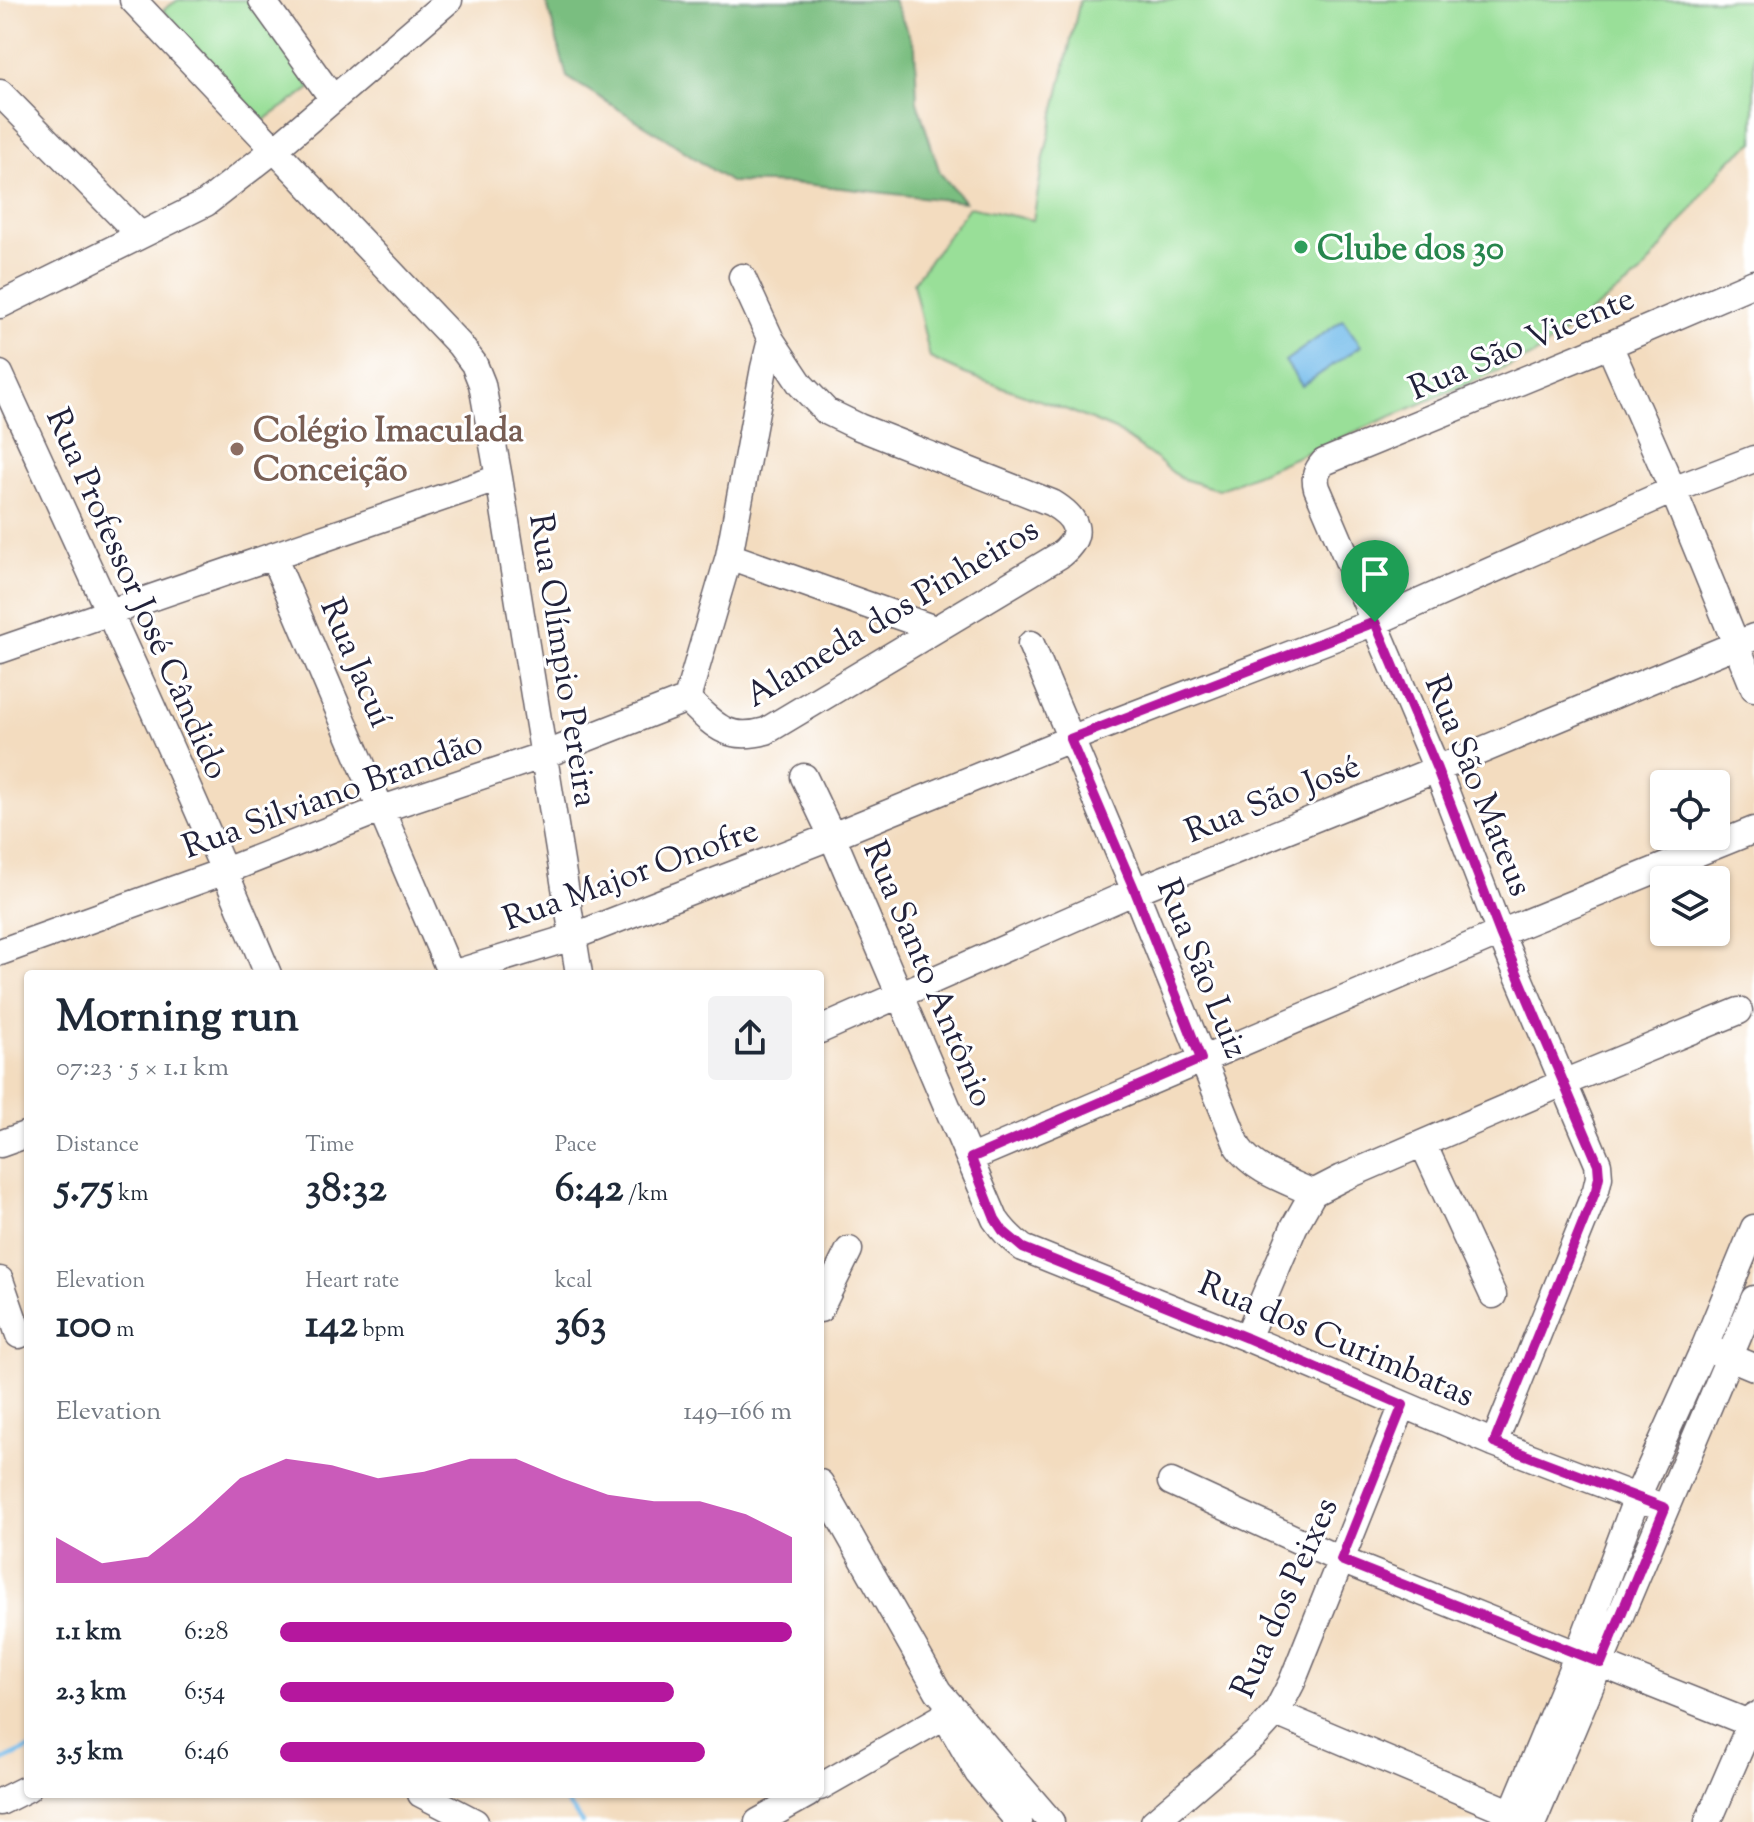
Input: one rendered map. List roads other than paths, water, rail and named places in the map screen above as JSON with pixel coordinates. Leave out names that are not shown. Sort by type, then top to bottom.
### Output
[{"type":"street","name":"Rua Olímpio Pereira","points":[[133,0],[459,344],[474,364],[482,384],[499,478],[578,970]]},
{"type":"street","points":[[262,0],[333,99]]},
{"type":"street","points":[[0,305],[206,203],[275,149],[447,1]]},
{"type":"street","points":[[2,98],[140,235]]},
{"type":"street","points":[[687,699],[729,556],[771,340],[742,277]]},
{"type":"street","name":"Rua São Vicente","points":[[1317,470],[1324,462],[1754,283]]},
{"type":"street","name":"Alameda dos Pinheiros","points":[[687,699],[709,721],[729,733],[749,736],[766,731],[1060,555],[1071,546],[1075,535],[1074,522],[1052,503],[826,411],[801,385],[771,340]]},
{"type":"street","points":[[1609,345],[1673,490],[1746,640],[1754,688]]},
{"type":"street","name":"Rua Professor José Cândido","points":[[0,374],[225,871],[266,970]]},
{"type":"street","name":"Rua Major Onofre","points":[[464,970],[572,937],[1070,739],[1375,622],[1673,490],[1754,459]]},
{"type":"street","name":"Rua São Mateus","points":[[1317,470],[1317,488],[1437,769],[1500,933],[1598,1164],[1596,1190],[1494,1443]]},
{"type":"street","points":[[0,650],[499,478]]},
{"type":"street","name":"Rua Jacuí","points":[[273,556],[449,970]]},
{"type":"street","points":[[729,556],[935,629]]},
{"type":"street","name":"Rua São José","points":[[824,1028],[1135,891],[1746,640]]},
{"type":"street","name":"Rua São Luiz","points":[[1031,644],[1238,1147],[1244,1157],[1256,1165],[1313,1193]]},
{"type":"street","name":"Rua Silviano Brandão","points":[[0,952],[225,871],[382,809],[544,755],[687,699]]},
{"type":"street","name":"Rua Santo Antônio","points":[[804,777],[995,1219],[1012,1240]]},
{"type":"street","points":[[971,1158],[1500,933],[1754,830]]},
{"type":"street","points":[[1247,1338],[1294,1227],[1313,1193],[1563,1083],[1739,1011]]},
{"type":"street","points":[[0,1144],[24,1135]]},
{"type":"street","points":[[1423,1144],[1493,1295]]},
{"type":"street","points":[[1590,1659],[1637,1497],[1754,1228]]},
{"type":"street","name":"Rua dos Curimbatas","points":[[1012,1240],[1023,1248],[1247,1338],[1494,1443],[1665,1508]]},
{"type":"street","points":[[824,1301],[849,1250]]},
{"type":"street","points":[[0,1280],[16,1337]]},
{"type":"street","points":[[1276,1713],[1521,1820],[1590,1659],[1742,1362],[1754,1299]]},
{"type":"street","points":[[1705,1346],[1742,1362]]},
{"type":"street","name":"Rua dos Peixes","points":[[1154,1822],[1257,1734],[1276,1713],[1292,1682],[1403,1405]]},
{"type":"street","points":[[1171,1482],[1341,1560],[1753,1722],[1708,1822]]},
{"type":"street","points":[[824,1490],[946,1706],[978,1773],[1019,1822]]},
{"type":"street","points":[[824,1784],[946,1706]]},
{"type":"street","points":[[946,1706],[1051,1822]]},
{"type":"street","points":[[0,1802],[24,1790]]},
{"type":"street","points":[[429,1798],[475,1822]]},
{"type":"street","points":[[758,1822],[801,1798]]},
{"type":"water","points":[[1343,320],[1361,346],[1302,386],[1285,361]]},
{"type":"waterway","points":[[0,1762],[24,1751]]},
{"type":"waterway","points":[[563,1798],[582,1822]]},
{"type":"place","name":"Clube dos 30","points":[[1301,247]]},
{"type":"place","name":"Colégio Imaculada Conceição","points":[[237,449]]}]
